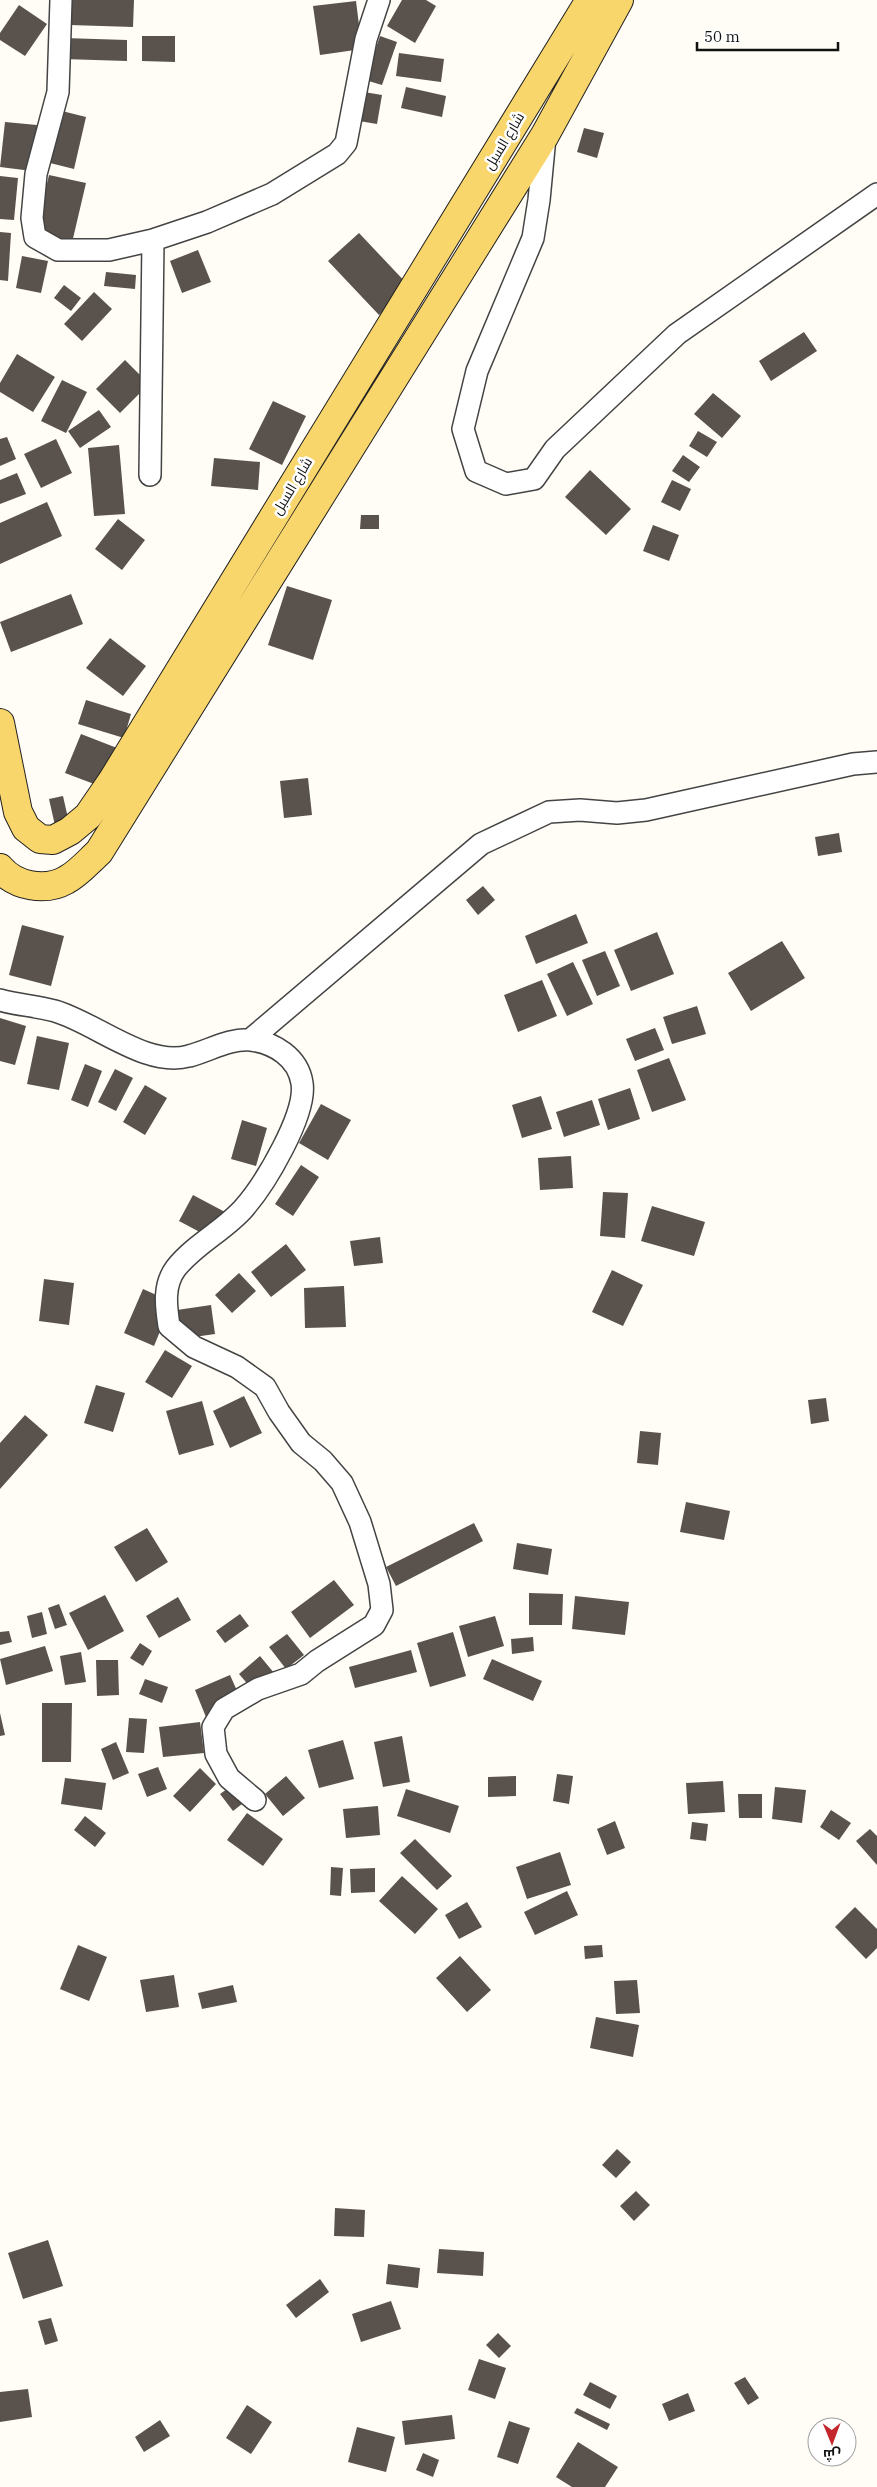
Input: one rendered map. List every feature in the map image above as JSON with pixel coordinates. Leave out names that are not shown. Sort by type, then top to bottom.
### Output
[{"type":"main road","name":"شارع السبل","points":[[0,722],[18,812],[26,828],[40,839],[53,840],[70,831],[88,816],[112,781],[590,0]]},
{"type":"main road","points":[[0,868],[6,875],[22,884],[42,886],[65,880],[99,852],[545,135],[619,0]]},
{"type":"street","points":[[61,0],[58,92],[36,174],[32,218],[35,237],[58,250],[109,250],[153,240],[207,222],[272,194],[337,154],[346,143],[366,39],[379,0]]},
{"type":"street","points":[[545,135],[539,200],[533,238],[477,371],[463,429],[476,471],[506,484],[534,479],[555,449],[677,334],[877,194]]},
{"type":"street","points":[[150,475],[153,240]]},
{"type":"street","points":[[250,1040],[481,844],[519,825],[549,812],[580,810],[617,813],[646,810],[853,764],[877,762]]},
{"type":"street","points":[[0,1000],[56,1012],[93,1026],[133,1048],[166,1058],[188,1057],[218,1044],[250,1040],[276,1047],[291,1058],[302,1083],[300,1108],[279,1157],[244,1208],[176,1268],[165,1296],[169,1326],[194,1347],[237,1367],[265,1387],[278,1412],[302,1443],[323,1461],[342,1483],[360,1522],[379,1584],[382,1610],[374,1625],[317,1661],[301,1674],[258,1689],[224,1709],[213,1727],[216,1754],[229,1778],[255,1800]]},
{"type":"building","points":[[71,0],[134,0],[133,27],[70,25]]},
{"type":"building","points":[[402,0],[426,0],[436,6],[415,43],[387,26]]},
{"type":"building","points":[[356,1],[362,49],[320,55],[313,6]]},
{"type":"building","points":[[19,5],[47,24],[25,56],[0,40],[0,33]]},
{"type":"building","points":[[142,36],[175,36],[175,62],[142,61]]},
{"type":"building","points":[[380,36],[397,42],[382,85],[365,80]]},
{"type":"building","points":[[64,38],[127,40],[127,61],[63,59]]},
{"type":"building","points":[[399,53],[444,59],[441,82],[396,76]]},
{"type":"building","points":[[406,87],[446,96],[442,117],[401,108]]},
{"type":"building","points":[[358,91],[382,95],[377,124],[353,120]]},
{"type":"building","points":[[54,109],[86,117],[74,169],[42,161]]},
{"type":"building","points":[[5,122],[37,125],[32,171],[0,167]]},
{"type":"building","points":[[584,128],[604,133],[597,158],[577,152]]},
{"type":"building","points":[[49,175],[86,183],[71,247],[34,239]]},
{"type":"building","points":[[0,176],[18,178],[14,220],[0,219]]},
{"type":"building","points":[[0,232],[11,233],[8,281],[0,280]]},
{"type":"building","points":[[359,233],[410,287],[379,315],[328,261]]},
{"type":"building","points":[[198,250],[211,282],[182,293],[170,261]]},
{"type":"building","points":[[22,256],[48,261],[41,293],[16,288]]},
{"type":"building","points":[[106,272],[136,275],[135,289],[104,286]]},
{"type":"building","points":[[64,285],[81,298],[71,311],[54,298]]},
{"type":"building","points":[[94,292],[112,309],[82,341],[64,324]]},
{"type":"building","points":[[804,332],[817,351],[771,381],[759,361]]},
{"type":"building","points":[[17,354],[55,377],[33,412],[0,392],[0,383]]},
{"type":"building","points":[[125,360],[149,384],[120,413],[96,389]]},
{"type":"building","points":[[62,380],[87,392],[66,433],[41,421]]},
{"type":"building","points":[[713,393],[741,416],[722,438],[694,414]]},
{"type":"building","points":[[273,401],[306,416],[282,465],[249,449]]},
{"type":"building","points":[[99,410],[111,427],[80,448],[68,431]]},
{"type":"building","points":[[698,431],[717,442],[707,457],[689,446]]},
{"type":"building","points":[[7,437],[16,459],[0,466],[0,439]]},
{"type":"building","points":[[56,439],[72,473],[41,488],[24,454]]},
{"type":"building","points":[[119,445],[125,514],[94,516],[88,448]]},
{"type":"building","points":[[683,455],[700,467],[689,482],[672,471]]},
{"type":"building","points":[[214,458],[260,462],[258,490],[211,486]]},
{"type":"building","points":[[590,470],[631,509],[606,535],[565,497]]},
{"type":"building","points":[[17,473],[26,494],[0,504],[0,480]]},
{"type":"building","points":[[672,480],[691,489],[680,511],[661,502]]},
{"type":"building","points":[[47,502],[62,536],[0,564],[0,523]]},
{"type":"building","points":[[361,515],[379,515],[379,529],[360,529]]},
{"type":"building","points":[[118,519],[145,540],[122,570],[95,549]]},
{"type":"building","points":[[653,525],[679,535],[669,561],[643,551]]},
{"type":"building","points":[[287,586],[332,600],[313,660],[268,645]]},
{"type":"building","points":[[71,594],[83,624],[11,652],[0,622]]},
{"type":"building","points":[[110,638],[146,666],[123,696],[86,668]]},
{"type":"building","points":[[86,700],[131,714],[124,738],[78,724]]},
{"type":"building","points":[[81,734],[117,748],[102,787],[65,773]]},
{"type":"building","points":[[308,778],[312,815],[284,818],[280,781]]},
{"type":"building","points":[[63,796],[70,827],[56,830],[49,799]]},
{"type":"building","points":[[839,833],[842,852],[818,856],[815,837]]},
{"type":"building","points":[[483,886],[495,900],[478,915],[466,900]]},
{"type":"building","points":[[576,914],[588,943],[536,964],[525,936]]},
{"type":"building","points":[[22,925],[64,936],[51,986],[9,975]]},
{"type":"building","points":[[657,932],[674,974],[631,991],[614,950]]},
{"type":"building","points":[[782,941],[805,978],[751,1011],[728,973]]},
{"type":"building","points":[[605,951],[620,986],[597,996],[582,960]]},
{"type":"building","points":[[573,962],[593,1004],[567,1016],[547,974]]},
{"type":"building","points":[[542,980],[557,1016],[518,1032],[504,995]]},
{"type":"building","points":[[697,1006],[706,1034],[672,1044],[663,1017]]},
{"type":"building","points":[[0,1018],[26,1026],[15,1065],[0,1061]]},
{"type":"building","points":[[655,1028],[664,1050],[635,1061],[626,1039]]},
{"type":"building","points":[[37,1036],[69,1043],[59,1090],[27,1084]]},
{"type":"building","points":[[669,1058],[686,1100],[652,1112],[637,1070]]},
{"type":"building","points":[[85,1064],[102,1071],[88,1107],[71,1100]]},
{"type":"building","points":[[115,1069],[133,1078],[116,1111],[98,1102]]},
{"type":"building","points":[[145,1085],[167,1098],[145,1135],[123,1122]]},
{"type":"building","points":[[630,1088],[640,1119],[608,1130],[598,1099]]},
{"type":"building","points":[[541,1096],[552,1129],[522,1138],[512,1105]]},
{"type":"building","points":[[592,1100],[600,1125],[564,1137],[556,1112]]},
{"type":"building","points":[[321,1104],[351,1120],[328,1160],[299,1143]]},
{"type":"building","points":[[242,1120],[267,1128],[256,1166],[231,1159]]},
{"type":"building","points":[[571,1156],[573,1188],[540,1190],[538,1158]]},
{"type":"building","points":[[301,1165],[319,1177],[293,1216],[275,1204]]},
{"type":"building","points":[[603,1192],[628,1193],[625,1238],[600,1236]]},
{"type":"building","points":[[193,1195],[225,1212],[211,1238],[179,1221]]},
{"type":"building","points":[[652,1206],[705,1222],[694,1256],[641,1241]]},
{"type":"building","points":[[380,1237],[383,1263],[354,1266],[350,1241]]},
{"type":"building","points":[[286,1244],[306,1270],[271,1297],[251,1272]]},
{"type":"building","points":[[612,1270],[643,1285],[623,1326],[592,1312]]},
{"type":"building","points":[[239,1273],[256,1291],[232,1313],[215,1295]]},
{"type":"building","points":[[44,1279],[74,1283],[69,1325],[39,1321]]},
{"type":"building","points":[[344,1286],[346,1327],[305,1328],[304,1288]]},
{"type":"building","points":[[143,1289],[172,1302],[154,1346],[124,1333]]},
{"type":"building","points":[[211,1305],[215,1334],[180,1339],[177,1310]]},
{"type":"building","points":[[165,1350],[192,1366],[172,1398],[145,1382]]},
{"type":"building","points":[[96,1385],[125,1393],[113,1432],[84,1423]]},
{"type":"building","points":[[244,1396],[262,1433],[230,1448],[213,1411]]},
{"type":"building","points":[[826,1398],[829,1421],[811,1424],[808,1400]]},
{"type":"building","points":[[202,1401],[214,1445],[179,1455],[166,1411]]},
{"type":"building","points":[[25,1415],[48,1435],[0,1489],[0,1443]]},
{"type":"building","points":[[640,1431],[661,1433],[658,1465],[637,1463]]},
{"type":"building","points":[[686,1502],[730,1511],[724,1540],[680,1532]]},
{"type":"building","points":[[474,1523],[483,1541],[396,1586],[386,1567]]},
{"type":"building","points":[[147,1528],[168,1562],[136,1582],[114,1547]]},
{"type":"building","points":[[517,1543],[552,1549],[548,1575],[513,1569]]},
{"type":"building","points":[[334,1580],[354,1605],[310,1638],[291,1612]]},
{"type":"building","points":[[529,1593],[563,1594],[562,1625],[529,1625]]},
{"type":"building","points":[[105,1595],[124,1631],[88,1650],[69,1613]]},
{"type":"building","points":[[575,1596],[629,1602],[625,1635],[572,1629]]},
{"type":"building","points":[[178,1597],[191,1620],[159,1638],[146,1616]]},
{"type":"building","points":[[59,1604],[67,1625],[55,1629],[48,1608]]},
{"type":"building","points":[[42,1612],[47,1634],[32,1638],[27,1616]]},
{"type":"building","points":[[240,1614],[249,1626],[225,1643],[216,1631]]},
{"type":"building","points":[[495,1616],[504,1646],[468,1657],[459,1626]]},
{"type":"building","points":[[9,1631],[12,1642],[0,1645],[0,1632]]},
{"type":"building","points":[[453,1632],[466,1676],[430,1687],[417,1643]]},
{"type":"building","points":[[287,1634],[304,1655],[286,1669],[269,1647]]},
{"type":"building","points":[[533,1637],[534,1651],[512,1654],[511,1639]]},
{"type":"building","points":[[140,1643],[152,1651],[143,1666],[130,1658]]},
{"type":"building","points":[[45,1646],[53,1671],[6,1685],[0,1659]]},
{"type":"building","points":[[411,1650],[417,1672],[355,1688],[349,1667]]},
{"type":"building","points":[[81,1652],[86,1682],[65,1685],[60,1656]]},
{"type":"building","points":[[260,1656],[279,1679],[258,1696],[239,1674]]},
{"type":"building","points":[[492,1659],[542,1681],[533,1701],[483,1679]]},
{"type":"building","points":[[96,1660],[118,1660],[119,1695],[97,1696]]},
{"type":"building","points":[[230,1675],[242,1702],[206,1717],[195,1690]]},
{"type":"building","points":[[145,1679],[168,1687],[162,1703],[139,1694]]},
{"type":"building","points":[[42,1703],[72,1703],[71,1762],[42,1762]]},
{"type":"building","points":[[0,1713],[5,1735],[0,1736]]},
{"type":"building","points":[[129,1718],[147,1719],[144,1753],[126,1752]]},
{"type":"building","points":[[200,1722],[204,1753],[163,1757],[159,1727]]},
{"type":"building","points":[[402,1736],[410,1782],[383,1787],[374,1742]]},
{"type":"building","points":[[343,1740],[354,1779],[319,1788],[308,1750]]},
{"type":"building","points":[[116,1742],[129,1773],[113,1780],[101,1749]]},
{"type":"building","points":[[158,1767],[167,1789],[147,1797],[138,1774]]},
{"type":"building","points":[[200,1768],[216,1784],[190,1812],[173,1796]]},
{"type":"building","points":[[557,1774],[573,1776],[569,1804],[553,1801]]},
{"type":"building","points":[[286,1776],[305,1798],[283,1816],[265,1794]]},
{"type":"building","points":[[516,1776],[516,1796],[488,1797],[488,1777]]},
{"type":"building","points":[[65,1778],[106,1783],[102,1810],[61,1804]]},
{"type":"building","points":[[723,1781],[725,1812],[688,1814],[686,1783]]},
{"type":"building","points":[[230,1787],[242,1804],[233,1811],[220,1794]]},
{"type":"building","points":[[775,1787],[806,1790],[802,1823],[772,1819]]},
{"type":"building","points":[[406,1789],[459,1806],[450,1833],[397,1816]]},
{"type":"building","points":[[738,1794],[762,1794],[762,1818],[739,1818]]},
{"type":"building","points":[[378,1806],[380,1835],[346,1838],[343,1809]]},
{"type":"building","points":[[831,1810],[851,1823],[839,1840],[820,1827]]},
{"type":"building","points":[[247,1813],[283,1839],[263,1866],[227,1840]]},
{"type":"building","points":[[85,1816],[106,1833],[95,1847],[74,1830]]},
{"type":"building","points":[[615,1821],[625,1848],[607,1855],[597,1829]]},
{"type":"building","points":[[692,1822],[708,1824],[706,1841],[690,1839]]},
{"type":"building","points":[[870,1829],[877,1836],[877,1865],[856,1841]]},
{"type":"building","points":[[415,1839],[452,1876],[437,1890],[400,1853]]},
{"type":"building","points":[[560,1852],[571,1885],[527,1899],[516,1867]]},
{"type":"building","points":[[331,1867],[343,1868],[341,1896],[330,1895]]},
{"type":"building","points":[[375,1868],[375,1892],[351,1893],[350,1869]]},
{"type":"building","points":[[402,1876],[438,1909],[415,1934],[379,1901]]},
{"type":"building","points":[[567,1891],[578,1915],[535,1935],[524,1912]]},
{"type":"building","points":[[467,1902],[482,1927],[459,1939],[445,1915]]},
{"type":"building","points":[[855,1907],[877,1929],[877,1948],[866,1959],[835,1927]]},
{"type":"building","points":[[78,1945],[107,1957],[89,2001],[60,1989]]},
{"type":"building","points":[[602,1945],[603,1957],[585,1959],[584,1946]]},
{"type":"building","points":[[460,1956],[491,1990],[467,2012],[436,1978]]},
{"type":"building","points":[[174,1975],[179,2007],[146,2012],[140,1980]]},
{"type":"building","points":[[637,1980],[640,2013],[616,2014],[614,1981]]},
{"type":"building","points":[[233,1985],[237,2002],[202,2009],[198,1993]]},
{"type":"building","points":[[596,2017],[639,2025],[633,2057],[590,2048]]},
{"type":"building","points":[[617,2149],[631,2162],[616,2178],[602,2165]]},
{"type":"building","points":[[636,2191],[650,2205],[634,2221],[620,2206]]},
{"type":"building","points":[[335,2208],[365,2210],[364,2237],[334,2236]]},
{"type":"building","points":[[48,2240],[63,2286],[23,2299],[8,2253]]},
{"type":"building","points":[[439,2249],[484,2252],[483,2276],[437,2273]]},
{"type":"building","points":[[388,2264],[420,2268],[418,2288],[386,2284]]},
{"type":"building","points":[[320,2279],[329,2292],[296,2318],[286,2305]]},
{"type":"building","points":[[391,2301],[401,2329],[361,2342],[352,2314]]},
{"type":"building","points":[[51,2318],[58,2341],[45,2345],[38,2321]]},
{"type":"building","points":[[498,2333],[511,2346],[499,2358],[486,2345]]},
{"type":"building","points":[[479,2359],[506,2368],[495,2399],[468,2390]]},
{"type":"building","points":[[745,2377],[759,2398],[748,2405],[734,2383]]},
{"type":"building","points":[[590,2382],[617,2396],[610,2409],[583,2395]]},
{"type":"building","points":[[28,2389],[32,2417],[0,2422],[0,2392]]},
{"type":"building","points":[[688,2393],[695,2411],[669,2421],[662,2404]]},
{"type":"building","points":[[247,2405],[272,2422],[251,2454],[226,2438]]},
{"type":"building","points":[[577,2408],[610,2424],[607,2430],[574,2413]]},
{"type":"building","points":[[452,2415],[455,2439],[405,2445],[402,2421]]},
{"type":"building","points":[[160,2420],[170,2436],[144,2452],[135,2437]]},
{"type":"building","points":[[509,2421],[530,2428],[518,2464],[497,2457]]},
{"type":"building","points":[[357,2427],[395,2437],[386,2472],[348,2462]]},
{"type":"building","points":[[578,2442],[618,2467],[605,2487],[572,2487],[556,2477]]},
{"type":"building","points":[[423,2453],[439,2460],[433,2477],[416,2470]]}]
